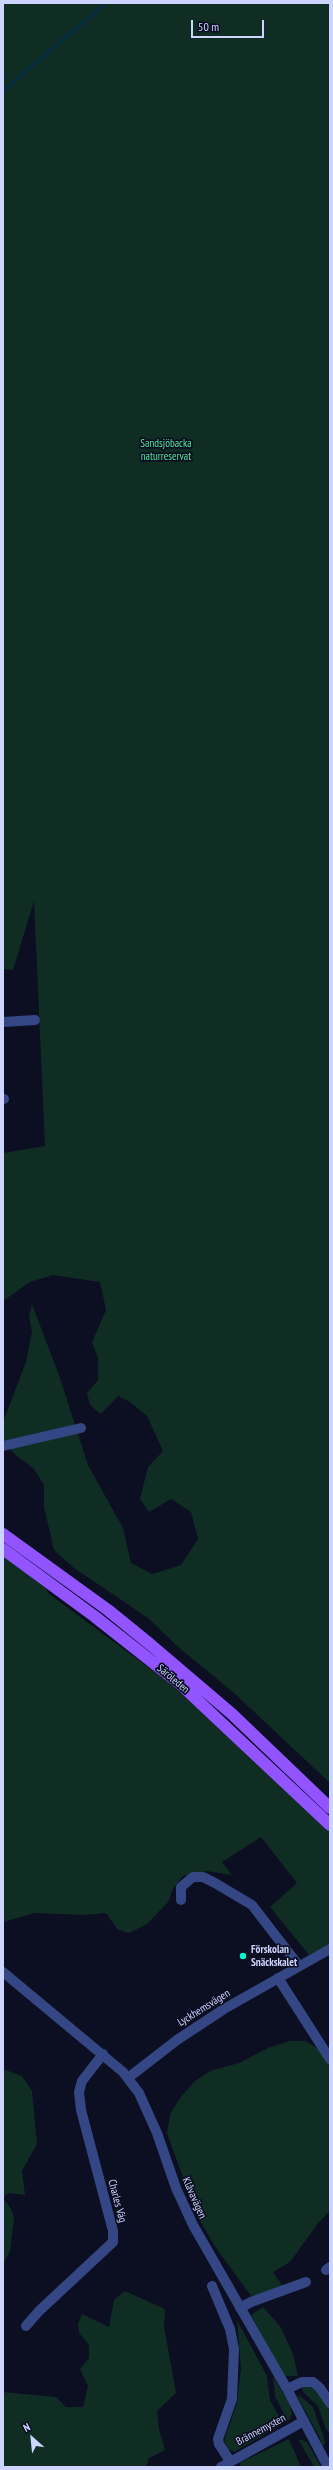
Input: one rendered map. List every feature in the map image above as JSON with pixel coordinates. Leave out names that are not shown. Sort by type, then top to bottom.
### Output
[{"type":"main road","name":"Säröleden","points":[[3,1534],[108,1610],[152,1644],[232,1714],[330,1808]]},
{"type":"main road","name":"Säröleden","points":[[3,1549],[94,1616],[178,1683],[330,1825]]},
{"type":"street","points":[[3,1022],[35,1020]]},
{"type":"street","points":[[3,1446],[81,1428]]},
{"type":"street","points":[[181,1900],[181,1887],[185,1881],[193,1877],[203,1877],[215,1883],[252,1905],[299,1966]]},
{"type":"street","name":"Lyckhemsvägen","points":[[128,2078],[177,2040],[224,2009],[330,1949]]},
{"type":"street","name":"Klåvavägen","points":[[5,1978],[103,2054],[128,2078],[149,2111],[184,2207],[287,2389],[328,2467]]},
{"type":"street","points":[[278,1978],[330,2059]]},
{"type":"street","name":"Charles Väg","points":[[26,2326],[39,2311],[113,2242],[113,2231],[81,2110],[79,2092],[82,2081],[103,2054]]},
{"type":"street","points":[[240,2308],[251,2302],[306,2282]]},
{"type":"street","name":"Brännemysten","points":[[212,2286],[230,2329],[234,2349],[232,2399],[218,2439],[219,2444],[230,2461]]},
{"type":"street","points":[[287,2389],[302,2382],[313,2382],[320,2388],[330,2403]]},
{"type":"street","name":"Brännemysten","points":[[221,2467],[304,2421]]},
{"type":"green space","name":"Sandsjöbacka naturreservat","points":[[3,3],[330,3],[330,1783],[234,1693],[177,1646],[148,1618],[74,1568],[54,1550],[44,1507],[44,1485],[34,1469],[17,1456],[3,1442],[3,1422],[26,1362],[32,1331],[29,1317],[32,1304],[60,1378],[88,1465],[123,1528],[131,1563],[152,1574],[181,1565],[198,1539],[191,1512],[171,1499],[149,1512],[140,1499],[148,1467],[163,1451],[147,1416],[130,1402],[118,1396],[101,1414],[90,1405],[87,1393],[98,1380],[98,1358],[92,1342],[106,1310],[100,1282],[53,1275],[30,1282],[3,1301],[3,1153],[45,1146],[34,901],[13,970],[3,969]]},
{"type":"green space","points":[[3,1556],[42,1582],[49,1594],[167,1681],[330,1828],[330,1945],[309,1955],[270,1907],[297,1883],[261,1837],[222,1862],[232,1875],[207,1871],[183,1876],[173,1889],[168,1902],[147,1924],[129,1933],[117,1929],[106,1913],[83,1915],[35,1913],[3,1922]]},
{"type":"green space","points":[[290,2041],[305,2041],[321,2050],[330,2067],[330,2211],[319,2222],[290,2262],[273,2272],[283,2287],[265,2295],[251,2296],[216,2248],[197,2216],[167,2133],[170,2114],[180,2098],[195,2081],[210,2071],[239,2063],[268,2048]]},
{"type":"green space","points":[[3,2069],[22,2076],[32,2091],[37,2144],[22,2171],[25,2195],[9,2193],[3,2198]]},
{"type":"green space","points":[[3,2198],[11,2209],[14,2218],[10,2251],[3,2264]]},
{"type":"green space","points":[[125,2291],[165,2309],[164,2326],[176,2393],[157,2411],[159,2429],[165,2450],[149,2458],[146,2467],[3,2467],[3,2392],[56,2397],[66,2407],[83,2407],[88,2386],[80,2369],[89,2358],[89,2345],[79,2333],[78,2324],[82,2314],[109,2327],[114,2300]]},
{"type":"green space","points":[[263,2307],[280,2326],[293,2354],[298,2376],[284,2376],[251,2315]]},
{"type":"green space","points":[[237,2320],[267,2376],[270,2400],[283,2424],[234,2452],[228,2449],[224,2441],[237,2403],[241,2368]]},
{"type":"green space","points":[[273,2376],[290,2405],[292,2414],[288,2422],[275,2396]]},
{"type":"green space","points":[[304,2386],[310,2386],[319,2392],[330,2408],[330,2433],[326,2429],[318,2406],[303,2392],[302,2388]]},
{"type":"green space","points":[[299,2395],[313,2407],[324,2438],[325,2443],[322,2447],[320,2438],[298,2398]]},
{"type":"green space","points":[[289,2439],[301,2467],[242,2467],[239,2463]]},
{"type":"green space","points":[[298,2439],[307,2442],[321,2467],[314,2467]]},
{"type":"waterway","points":[[3,91],[106,3]]},
{"type":"place","name":"Förskolan Snäckskalet","points":[[243,1956]]}]
